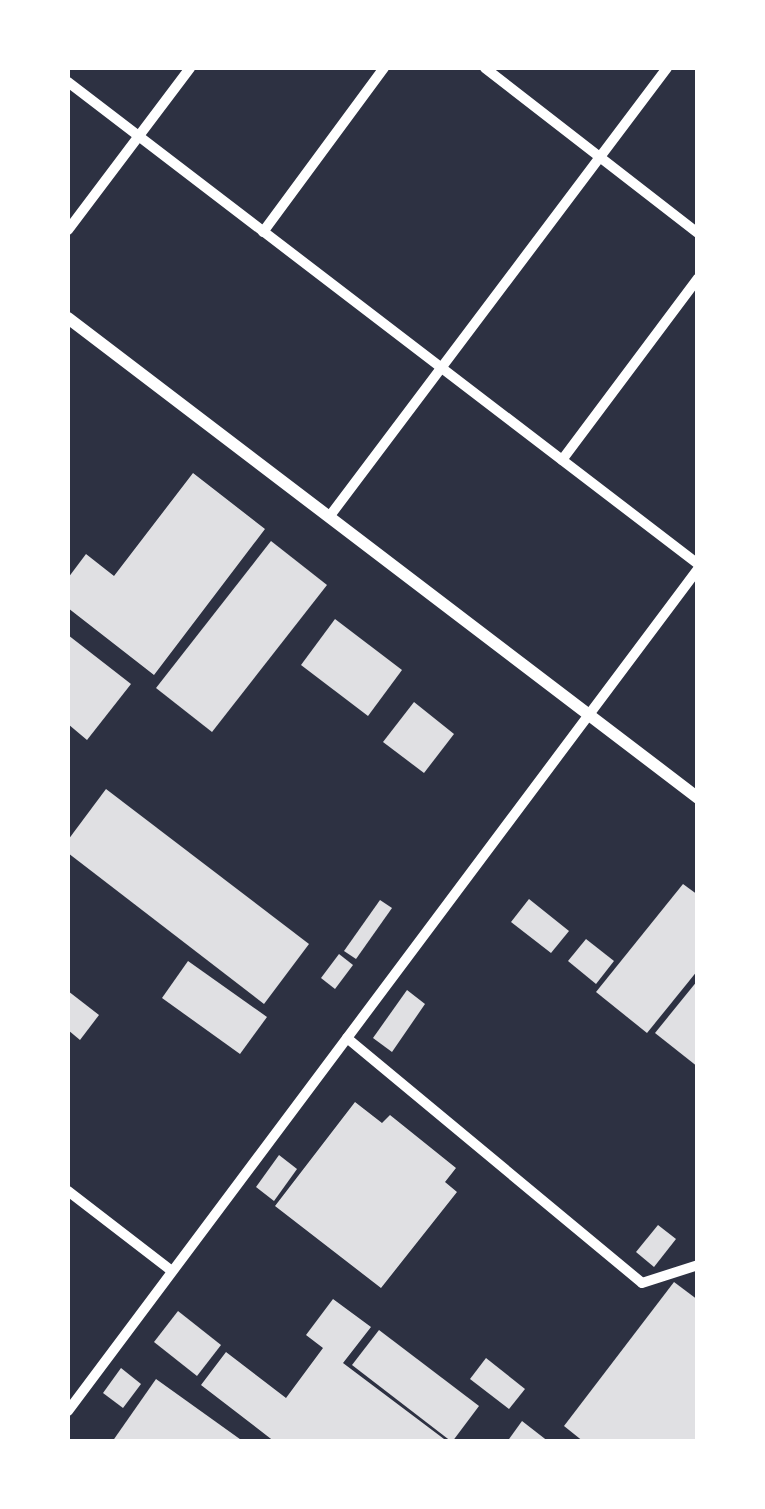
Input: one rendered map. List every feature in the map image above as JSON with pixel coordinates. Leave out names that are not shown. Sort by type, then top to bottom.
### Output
[{"type":"street","points":[[68,230],[190,68]]},
{"type":"street","points":[[263,232],[384,68]]},
{"type":"street","points":[[485,68],[698,233]]},
{"type":"street","points":[[329,517],[667,68]]},
{"type":"street","points":[[68,82],[698,567],[68,1412]]},
{"type":"street","points":[[562,460],[698,278]]},
{"type":"street","points":[[68,318],[698,798]]},
{"type":"street","points":[[347,1038],[642,1283],[698,1265]]},
{"type":"street","points":[[68,1191],[172,1271]]},
{"type":"building","points":[[193,473],[265,529],[154,675],[68,608],[68,578],[86,554],[114,576]]},
{"type":"building","points":[[271,541],[327,585],[212,732],[156,688]]},
{"type":"building","points":[[335,619],[402,670],[368,716],[301,665]]},
{"type":"building","points":[[68,635],[131,684],[87,740],[68,724]]},
{"type":"building","points":[[414,702],[454,734],[424,773],[383,742]]},
{"type":"building","points":[[106,789],[309,944],[264,1004],[68,853],[68,840]]},
{"type":"building","points":[[683,884],[698,895],[698,970],[647,1033],[596,992]]},
{"type":"building","points":[[529,899],[569,931],[551,953],[511,922]]},
{"type":"building","points":[[380,900],[392,908],[356,959],[344,951]]},
{"type":"building","points":[[586,939],[614,961],[596,984],[568,961]]},
{"type":"building","points":[[339,954],[353,965],[335,989],[321,978]]},
{"type":"building","points":[[188,961],[267,1017],[240,1054],[162,998]]},
{"type":"building","points":[[698,980],[698,1067],[655,1033]]},
{"type":"building","points":[[407,990],[425,1004],[392,1052],[373,1038]]},
{"type":"building","points":[[68,991],[99,1015],[80,1040],[68,1030]]},
{"type":"building","points":[[355,1102],[382,1123],[390,1115],[456,1168],[445,1182],[457,1192],[381,1288],[275,1206]]},
{"type":"building","points":[[279,1155],[297,1169],[274,1201],[256,1187]]},
{"type":"building","points":[[658,1225],[676,1239],[654,1267],[636,1252]]},
{"type":"building","points":[[674,1282],[698,1300],[698,1442],[584,1442],[564,1426]]},
{"type":"building","points":[[333,1299],[371,1327],[343,1363],[448,1442],[275,1442],[201,1385],[226,1352],[286,1398],[323,1348],[306,1335]]},
{"type":"building","points":[[178,1311],[221,1345],[197,1376],[154,1342]]},
{"type":"building","points":[[379,1330],[479,1406],[452,1442],[352,1365]]},
{"type":"building","points":[[486,1358],[525,1389],[509,1409],[470,1379]]},
{"type":"building","points":[[121,1368],[141,1384],[123,1408],[103,1393]]},
{"type":"building","points":[[156,1379],[244,1442],[112,1442]]},
{"type":"building","points":[[522,1421],[549,1442],[507,1442]]}]
